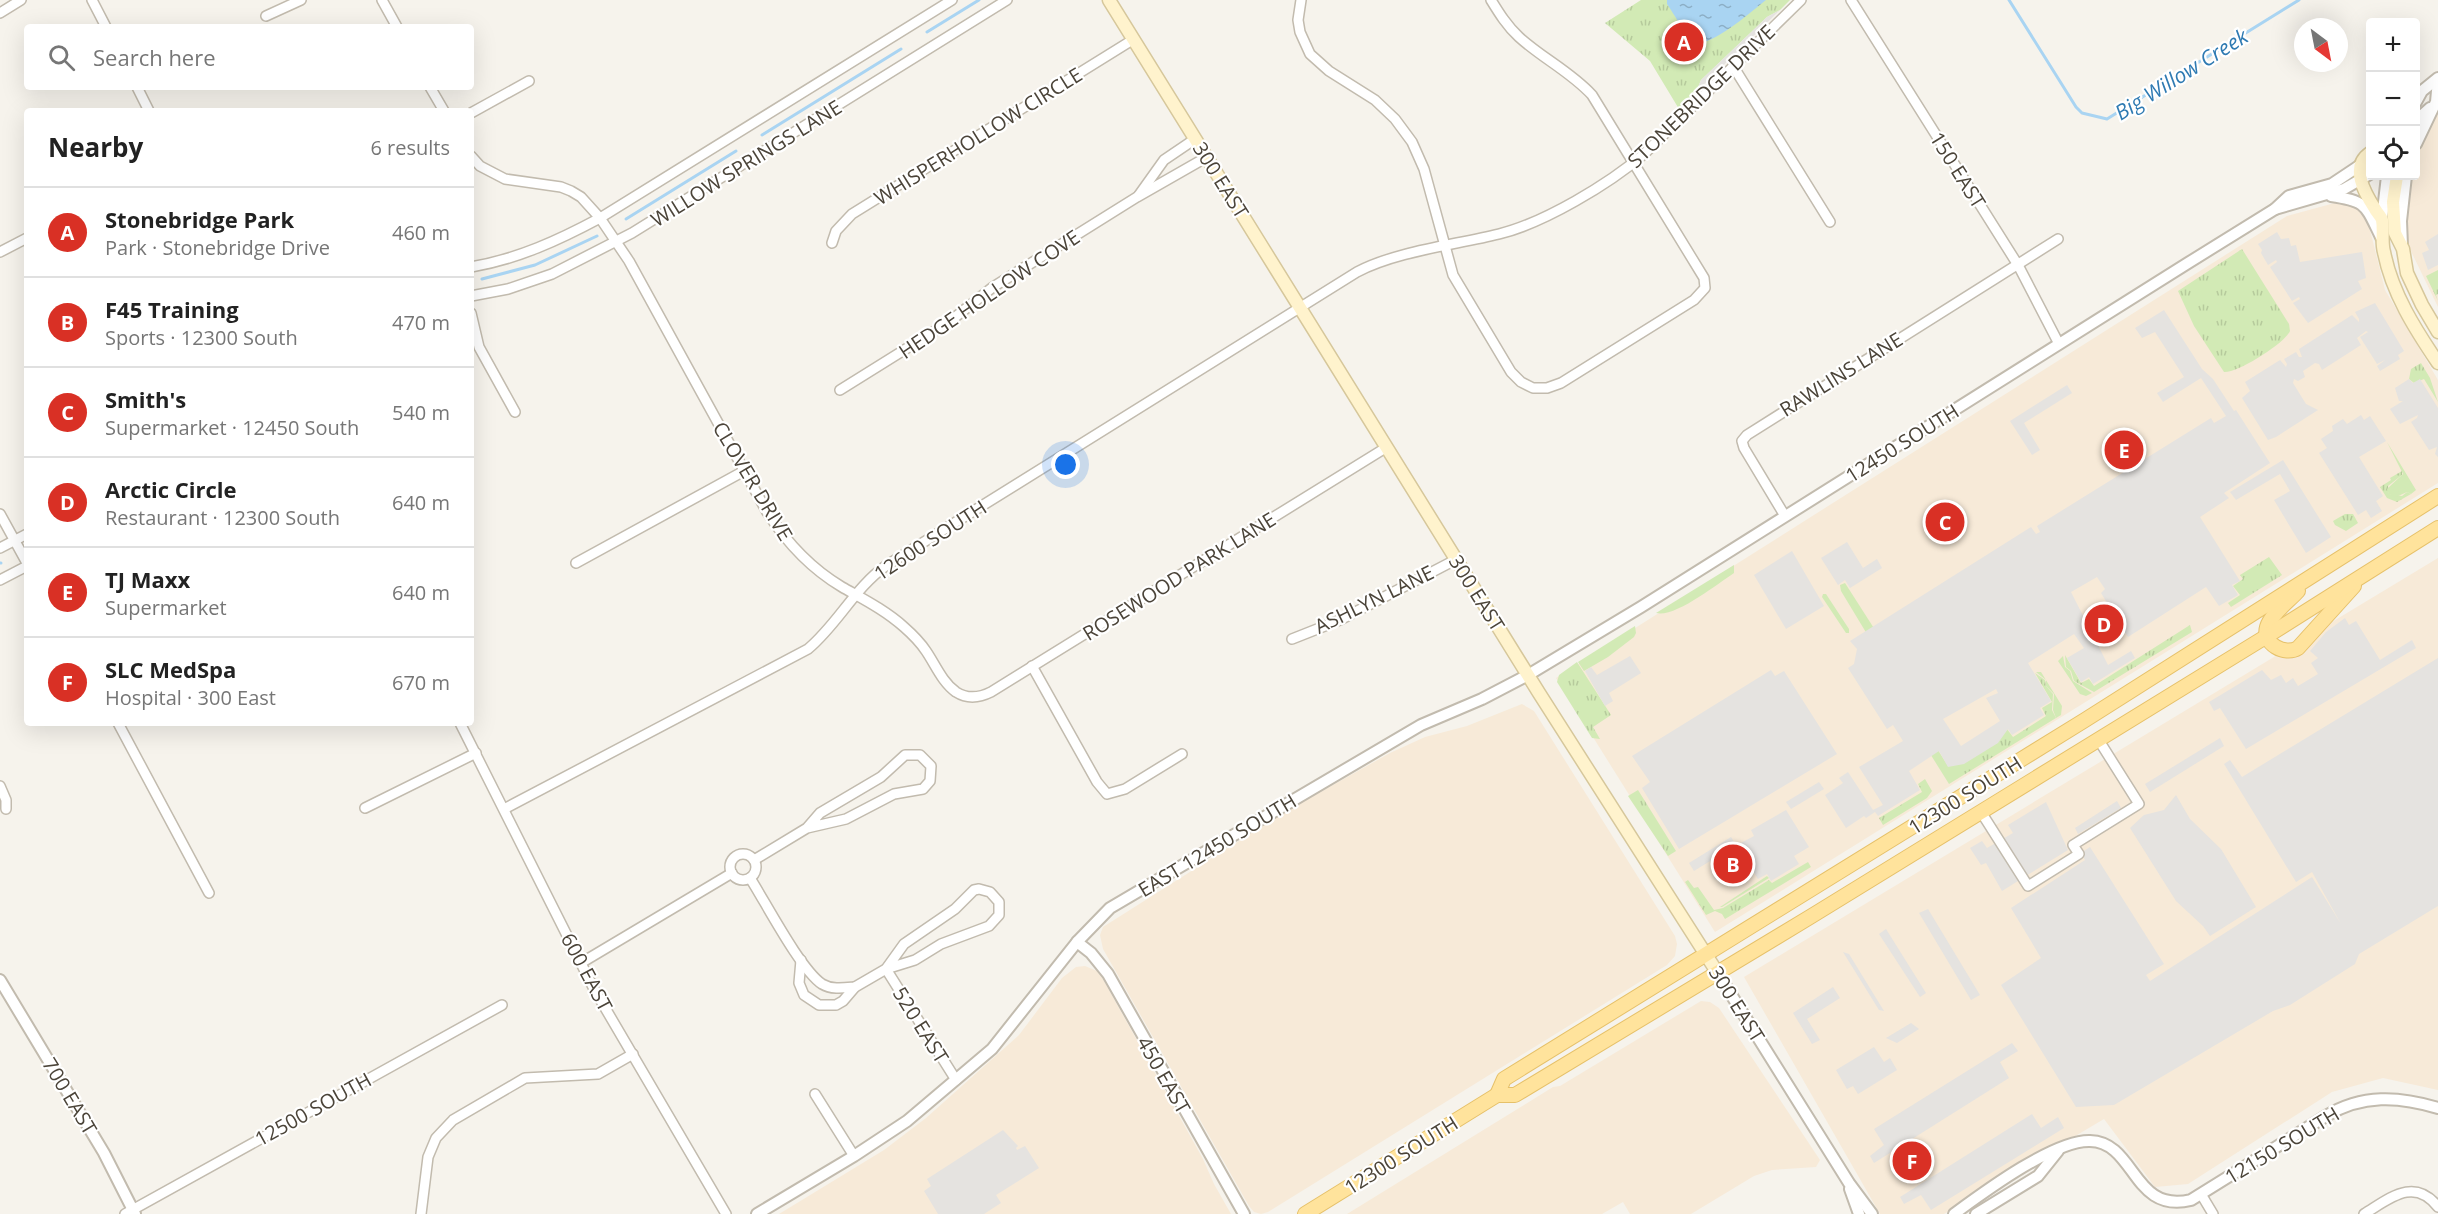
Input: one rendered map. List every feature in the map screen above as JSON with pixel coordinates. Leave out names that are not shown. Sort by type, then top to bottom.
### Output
[{"type":"main road","name":"300 EAST","points":[[1109,0],[1528,675],[1717,972]]},
{"type":"main road","points":[[2366,158],[2359,166],[2366,177]]},
{"type":"main road","points":[[2367,180],[2374,207],[2382,219],[2381,237],[2391,281],[2404,309],[2438,363]]},
{"type":"main road","points":[[2397,180],[2393,218],[2395,232],[2403,249],[2407,273],[2438,332]]},
{"type":"main road","name":"12300 SOUTH","points":[[1497,1095],[1504,1079],[2085,720],[2438,496]]},
{"type":"main road","name":"12300 SOUTH","points":[[1305,1214],[1497,1095],[1515,1095],[1981,812],[2435,532]]},
{"type":"main road","points":[[2311,577],[2270,621],[2266,629],[2267,636],[2274,646],[2286,652],[2292,652],[2298,648],[2365,574]]},
{"type":"street","points":[[0,13],[21,0]]},
{"type":"street","points":[[92,0],[104,24]]},
{"type":"street","points":[[266,16],[301,0]]},
{"type":"street","points":[[382,0],[395,24]]},
{"type":"street","name":"WILLOW SPRINGS LANE","points":[[474,266],[534,250],[600,218],[952,0]]},
{"type":"street","name":"WILLOW SPRINGS LANE","points":[[474,295],[531,283],[617,242],[1007,0]]},
{"type":"street","points":[[1301,0],[1298,20],[1300,32],[1310,54],[1329,71],[1375,100],[1395,119],[1412,142],[1424,169],[1453,275],[1511,372],[1521,382],[1533,388],[1547,388],[1561,383],[1694,300],[1705,288],[1700,269],[1635,162],[1585,87],[1520,38],[1506,23],[1491,0]]},
{"type":"street","name":"STONEBRIDGE DRIVE","points":[[1300,308],[1377,262],[1503,233],[1529,224],[1575,200],[1635,162],[1801,0]]},
{"type":"street","name":"150 EAST","points":[[1851,0],[2018,265],[2060,344]]},
{"type":"street","name":"WHISPERHOLLOW CIRCLE","points":[[832,243],[836,231],[852,214],[1134,39]]},
{"type":"street","points":[[1733,66],[1830,222]]},
{"type":"street","points":[[2420,94],[2438,79]]},
{"type":"street","points":[[2420,134],[2436,102],[2438,79]]},
{"type":"street","points":[[474,111],[529,81]]},
{"type":"street","points":[[138,90],[148,108]]},
{"type":"street","points":[[432,90],[442,108]]},
{"type":"street","points":[[2420,117],[2436,102]]},
{"type":"street","name":"HEDGE HOLLOW COVE","points":[[1137,197],[1164,160],[1195,139]]},
{"type":"street","name":"HEDGE HOLLOW COVE","points":[[840,390],[949,322],[993,287],[1137,197],[1207,157]]},
{"type":"street","name":"CLOVER DRIVE","points":[[474,159],[492,174],[505,179],[561,187],[581,197],[617,242],[777,528],[796,552],[824,575],[904,627],[925,650],[948,685],[969,697]]},
{"type":"street","name":"12450 SOUTH","points":[[1528,675],[2275,209],[2289,196],[2332,184],[2359,166]]},
{"type":"street","name":"12450 SOUTH","points":[[2275,209],[2327,195],[2366,177]]},
{"type":"street","points":[[2382,219],[2387,180]]},
{"type":"street","points":[[2403,249],[2401,220],[2406,180]]},
{"type":"street","points":[[2327,195],[2349,197],[2363,204],[2381,237]]},
{"type":"street","name":"RAWLINS LANE","points":[[1785,516],[1744,448],[1742,441],[1747,435],[1754,428],[2058,239]]},
{"type":"street","points":[[0,252],[24,240]]},
{"type":"street","name":"12600 SOUTH","points":[[504,809],[797,655],[827,631],[875,574],[887,565],[1300,308]]},
{"type":"street","points":[[474,326],[479,347],[515,412]]},
{"type":"street","name":"ROSEWOOD PARK LANE","points":[[969,697],[984,696],[1387,447]]},
{"type":"street","points":[[576,563],[744,471]]},
{"type":"street","points":[[0,514],[24,559]]},
{"type":"street","points":[[0,548],[24,536]]},
{"type":"street","name":"ASHLYN LANE","points":[[1292,639],[1340,620],[1456,559]]},
{"type":"street","points":[[0,580],[24,567]]},
{"type":"street","points":[[1032,666],[1096,782],[1107,794],[1125,789],[1182,754]]},
{"type":"street","name":"EAST 12450 SOUTH","points":[[758,1214],[907,1121],[992,1049],[1077,942],[1110,908],[1421,725],[1482,699],[1528,675]]},
{"type":"street","points":[[120,726],[209,894]]},
{"type":"street","name":"600 EAST","points":[[462,726],[600,999],[726,1214]]},
{"type":"street","points":[[1981,812],[2028,886],[2079,854],[2073,845],[2139,804],[2098,739]]},
{"type":"street","points":[[365,808],[476,753]]},
{"type":"street","points":[[754,860],[807,828],[820,813],[881,777],[905,755],[920,755],[931,766],[932,776],[923,789],[894,794],[846,819],[807,828]]},
{"type":"street","points":[[0,786],[6,800],[6,810]]},
{"type":"street","points":[[746,855],[754,860],[755,872],[750,878],[738,879],[732,873],[731,864],[737,856],[746,855]]},
{"type":"street","points":[[581,963],[732,873]]},
{"type":"street","points":[[750,878],[801,960],[824,985],[837,989],[855,987]]},
{"type":"street","points":[[801,960],[799,976],[801,989],[813,1003],[825,1006],[836,1005],[843,1001],[855,987],[886,969],[915,960],[941,944],[989,926],[999,915],[999,902],[990,892],[974,890],[955,909],[904,944],[886,969]]},
{"type":"street","name":"450 EAST","points":[[1077,942],[1091,953],[1108,974],[1244,1214]]},
{"type":"street","name":"520 EAST","points":[[886,969],[956,1080]]},
{"type":"street","name":"300 EAST","points":[[1717,972],[1849,1183],[1872,1214]]},
{"type":"street","name":"700 EAST","points":[[0,980],[3,993],[105,1153],[131,1212]]},
{"type":"street","name":"12500 SOUTH","points":[[131,1212],[502,1005]]},
{"type":"street","points":[[421,1214],[428,1157],[436,1138],[453,1120],[525,1078],[597,1074],[633,1054]]},
{"type":"street","points":[[815,1094],[854,1156]]},
{"type":"street","name":"12150 SOUTH","points":[[2065,1145],[2090,1141],[2103,1144],[2119,1157],[2147,1195],[2165,1204],[2185,1202],[2200,1194],[2345,1106],[2368,1100],[2392,1098],[2438,1108]]},
{"type":"street","points":[[1954,1214],[2040,1158],[2065,1145]]},
{"type":"street","points":[[1976,1214],[2038,1176],[2065,1145]]},
{"type":"street","name":"300 EAST","points":[[1849,1183],[1859,1214]]},
{"type":"street","points":[[2364,1214],[2406,1191],[2424,1195],[2438,1207]]},
{"type":"street","points":[[2200,1194],[2213,1214]]},
{"type":"shaded area","points":[[1780,10],[1696,92],[1701,80],[1767,17]]},
{"type":"shaded area","points":[[2438,110],[2438,307],[2409,247],[2406,224],[2411,180],[2420,180],[2420,148]]},
{"type":"shaded area","points":[[2342,201],[2361,208],[2368,222],[2385,290],[2438,380],[2438,483],[1715,932],[1556,678],[2287,216]]},
{"type":"shaded area","points":[[2277,232],[2281,239],[2289,238],[2291,246],[2296,245],[2300,262],[2362,252],[2366,278],[2358,281],[2362,289],[2308,323],[2293,303],[2300,299],[2299,297],[2292,301],[2270,267],[2277,262],[2276,260],[2268,265],[2261,253],[2262,250],[2258,244]]},
{"type":"shaded area","points":[[2438,234],[2438,265],[2428,270],[2422,253],[2429,250],[2425,242]]},
{"type":"shaded area","points":[[2375,303],[2404,351],[2398,355],[2400,359],[2380,371],[2377,366],[2385,360],[2377,364],[2360,337],[2368,332],[2366,331],[2357,338],[2361,345],[2322,370],[2319,364],[2315,363],[2303,371],[2305,377],[2298,381],[2294,379],[2293,383],[2306,404],[2318,410],[2268,440],[2242,398],[2250,391],[2245,382],[2280,360],[2286,367],[2284,359],[2296,352],[2299,357],[2302,357],[2299,349],[2352,315],[2359,322],[2355,312]]},
{"type":"shaded area","points":[[2164,310],[2202,369],[2213,379],[2234,411],[2236,410],[2270,463],[2224,493],[2229,498],[2200,517],[2240,581],[2232,585],[2238,595],[2219,606],[2206,587],[2128,637],[2101,593],[2105,589],[2097,577],[2071,592],[2108,665],[2131,651],[2135,658],[2093,684],[2089,677],[2081,682],[2067,658],[2084,648],[2074,634],[2028,663],[2051,701],[2040,708],[2044,715],[2012,735],[2008,729],[1998,743],[1964,764],[1948,767],[1939,751],[1909,771],[1920,790],[1878,816],[1875,812],[1866,818],[1864,816],[1846,828],[1825,795],[1843,783],[1839,778],[1848,772],[1873,810],[1883,805],[1859,767],[1903,741],[1893,725],[1887,729],[1848,668],[1854,664],[1857,649],[1850,641],[2031,527],[2036,534],[2040,532],[2037,526],[2211,418],[2214,423],[2226,416],[2201,378],[2163,402],[2157,393],[2184,377],[2155,332],[2142,338],[2135,328]],"holes":[[[1996,689],[1998,693],[1986,698],[2000,721],[1961,746],[1943,719]]]},
{"type":"shaded area","points":[[2409,379],[2413,383],[2420,379],[2438,408],[2438,457],[2435,454],[2437,447],[2429,450],[2411,422],[2418,415],[2400,424],[2390,409],[2403,401],[2399,401],[2395,388]]},
{"type":"shaded area","points":[[2067,385],[2072,393],[2024,423],[2040,450],[2032,455],[2010,421]]},
{"type":"shaded area","points":[[2361,415],[2364,420],[2370,416],[2386,441],[2359,457],[2383,496],[2376,501],[2382,511],[2371,518],[2366,510],[2358,515],[2319,453],[2327,448],[2321,439],[2333,431],[2332,426],[2343,419],[2347,424]]},
{"type":"shaded area","points":[[2283,460],[2331,537],[2306,553],[2274,500],[2290,491],[2280,474],[2236,500],[2230,492]]},
{"type":"shaded area","points":[[1847,542],[1863,568],[1877,559],[1882,568],[1850,588],[1845,580],[1838,585],[1821,558]]},
{"type":"shaded area","points":[[1792,551],[1824,606],[1786,629],[1754,575]]},
{"type":"shaded area","points":[[2438,558],[2438,1090],[2383,1078],[2332,1092],[2188,1184],[2155,1187],[2104,1119],[1944,1214],[1880,1214],[1744,977]]},
{"type":"shaded area","points":[[2345,618],[2349,625],[2356,621],[2380,660],[2412,640],[2416,648],[2246,749],[2220,708],[2214,711],[2209,702],[2262,670],[2271,680],[2281,675],[2286,683],[2293,678],[2298,686],[2318,674],[2311,663],[2318,658],[2310,651],[2326,632]]},
{"type":"shaded area","points":[[1630,656],[1641,673],[1609,693],[1613,701],[1605,706],[1585,671],[1591,667],[1597,675]]},
{"type":"shaded area","points":[[2438,658],[2438,906],[2359,954],[2355,964],[2290,1005],[2273,1011],[2114,1105],[2076,1107],[2001,985],[2041,958],[2011,908],[2085,860],[2081,853],[2090,847],[2164,964],[2146,975],[2150,981],[2312,877],[2341,924],[2312,872],[2296,882],[2224,764],[2230,760],[2242,777]]},
{"type":"shaded area","points":[[1771,670],[1775,676],[1784,671],[1837,754],[1679,849],[1642,788],[1650,782],[1632,756]]},
{"type":"shaded area","points":[[1522,704],[1534,711],[1675,936],[1677,944],[1675,956],[1667,965],[1268,1212],[1261,1214],[1254,1212],[1103,949],[1100,935],[1103,927],[1283,813],[1390,753],[1425,737],[1467,726]]},
{"type":"shaded area","points":[[2220,738],[2224,746],[2150,792],[2145,784]]},
{"type":"shaded area","points":[[1819,782],[1824,789],[1791,809],[1786,802]]},
{"type":"shaded area","points":[[2176,795],[2190,819],[2221,849],[2256,907],[2210,936],[2203,926],[2176,901],[2130,828],[2144,815],[2164,810]]},
{"type":"shaded area","points":[[2117,801],[2121,808],[2078,834],[2075,828]]},
{"type":"shaded area","points":[[2046,802],[2068,850],[2002,891],[1986,863],[1981,865],[1970,848],[1982,841],[1987,848],[2013,833],[2008,825]]},
{"type":"shaded area","points":[[1786,810],[1809,847],[1794,856],[1799,864],[1771,881],[1767,874],[1758,879],[1737,845],[1754,836],[1751,830]]},
{"type":"shaded area","points":[[1731,837],[1736,845],[1694,871],[1689,863]]},
{"type":"shaded area","points":[[1928,909],[1980,995],[1971,1000],[1919,913]]},
{"type":"shaded area","points":[[1886,929],[1926,993],[1920,997],[1879,934]]},
{"type":"shaded area","points":[[1843,952],[1849,954],[1884,1011],[1879,1010]]},
{"type":"shaded area","points":[[1085,966],[1097,971],[1104,981],[1231,1214],[779,1214],[884,1150],[926,1118],[1019,1035],[1062,978],[1076,967]]},
{"type":"shaded area","points":[[1833,987],[1840,998],[1807,1019],[1820,1040],[1812,1044],[1793,1013]]},
{"type":"shaded area","points":[[1701,1001],[1710,1002],[1719,1008],[1820,1160],[1816,1167],[1772,1170],[1754,1176],[1691,1214],[1630,1214],[1623,1202],[1602,1214],[1347,1214],[1553,1087],[1560,1086]]},
{"type":"shaded area","points":[[1911,1023],[1919,1029],[1897,1043],[1886,1038]]},
{"type":"shaded area","points":[[2012,1043],[2018,1051],[2000,1062],[2009,1078],[1874,1163],[1870,1156],[1884,1145],[1874,1129]]},
{"type":"shaded area","points":[[1874,1047],[1884,1062],[1890,1058],[1897,1070],[1858,1094],[1853,1086],[1847,1089],[1836,1070]]},
{"type":"shaded area","points":[[2032,1114],[2041,1128],[2058,1117],[2064,1128],[1931,1210],[1921,1195],[1904,1204],[1900,1197]]},
{"type":"shaded area","points":[[1003,1130],[1018,1146],[1017,1150],[1025,1146],[1039,1168],[996,1195],[1001,1203],[984,1214],[938,1214],[924,1191],[931,1186],[927,1179]]},
{"type":"green space","points":[[1641,0],[1790,0],[1780,10],[1767,17],[1701,80],[1696,92],[1679,109],[1650,61],[1605,23]]},
{"type":"green space","points":[[2242,249],[2289,324],[2290,331],[2280,343],[2260,356],[2240,368],[2224,372],[2194,326],[2178,291]]},
{"type":"green space","points":[[2438,270],[2438,294],[2436,295],[2438,301],[2426,276]]},
{"type":"green space","points":[[2421,363],[2430,378],[2438,402],[2424,379],[2414,383],[2409,379],[2411,369]]},
{"type":"green space","points":[[2387,442],[2416,490],[2411,494],[2407,492],[2396,497],[2389,494],[2387,489],[2403,474]]},
{"type":"green space","points":[[2402,471],[2402,475],[2388,486],[2389,494],[2402,496],[2407,492],[2411,494],[2397,502],[2387,498],[2380,487]]},
{"type":"green space","points":[[2345,514],[2353,514],[2358,523],[2346,531],[2335,525],[2333,521]]},
{"type":"green space","points":[[2269,557],[2282,575],[2231,607],[2228,603],[2240,595],[2233,586],[2243,579],[2240,575]]},
{"type":"green space","points":[[1734,565],[1734,573],[1696,599],[1674,610],[1656,613]]},
{"type":"green space","points":[[1845,583],[1877,633],[1870,639],[1841,591],[1840,585]]},
{"type":"green space","points":[[1826,594],[1849,629],[1849,633],[1846,633],[1822,597]]},
{"type":"green space","points":[[2190,625],[2192,632],[2094,692],[2074,681],[2071,671],[2066,667],[2065,655],[2081,683],[2089,679],[2094,686]]},
{"type":"green space","points":[[1635,626],[1634,637],[1608,657],[1584,671],[1578,662]]},
{"type":"green space","points":[[2063,656],[2065,667],[2070,671],[2073,681],[2092,693],[2086,696],[2080,694],[2058,661]]},
{"type":"green space","points":[[1577,662],[1611,715],[1593,727],[1600,739],[1592,738],[1557,682],[1559,675]]},
{"type":"green space","points":[[2035,673],[2045,680],[2046,686],[2053,694],[2052,710],[2056,718],[1949,784],[1914,728],[1921,723],[1948,766],[1997,743],[2007,729],[2013,737],[2046,716],[2042,708],[2052,702]]},
{"type":"green space","points":[[2046,680],[2062,706],[2061,715],[2056,718],[2053,710],[2054,694],[2046,686]]},
{"type":"green space","points":[[1925,779],[1932,791],[1927,798],[1883,825],[1879,818],[1922,792],[1918,784]]},
{"type":"green space","points":[[1638,790],[1676,851],[1668,856],[1628,796]]},
{"type":"green space","points":[[1808,862],[1811,867],[1725,919],[1722,914],[1715,911],[1706,915],[1685,882],[1688,880],[1694,888],[1698,887],[1714,910],[1723,908],[1769,880],[1772,883]]},
{"type":"green space","points":[[1767,876],[1769,878],[1720,907]]},
{"type":"water","points":[[1667,0],[1766,0],[1721,34],[1702,42],[1695,42],[1688,36],[1667,4]]},
{"type":"waterway","name":"Big Willow Creek","points":[[927,32],[979,0]]},
{"type":"waterway","name":"Big Willow Creek","points":[[2009,0],[2076,107],[2082,113],[2107,119],[2299,0]]},
{"type":"waterway","name":"Big Willow Creek","points":[[762,135],[901,49]]},
{"type":"waterway","name":"Big Willow Creek","points":[[626,219],[736,151]]},
{"type":"waterway","name":"Big Willow Creek","points":[[482,279],[535,265],[597,236]]},
{"type":"place","name":"Stonebridge Park","points":[[1684,42]]},
{"type":"place","name":"TJ Maxx","points":[[2124,450]]},
{"type":"place","name":"Smith's","points":[[1945,522]]},
{"type":"place","name":"Arctic Circle","points":[[2104,624]]},
{"type":"place","name":"F45 Training","points":[[1733,864]]},
{"type":"place","name":"SLC MedSpa","points":[[1912,1161]]}]
